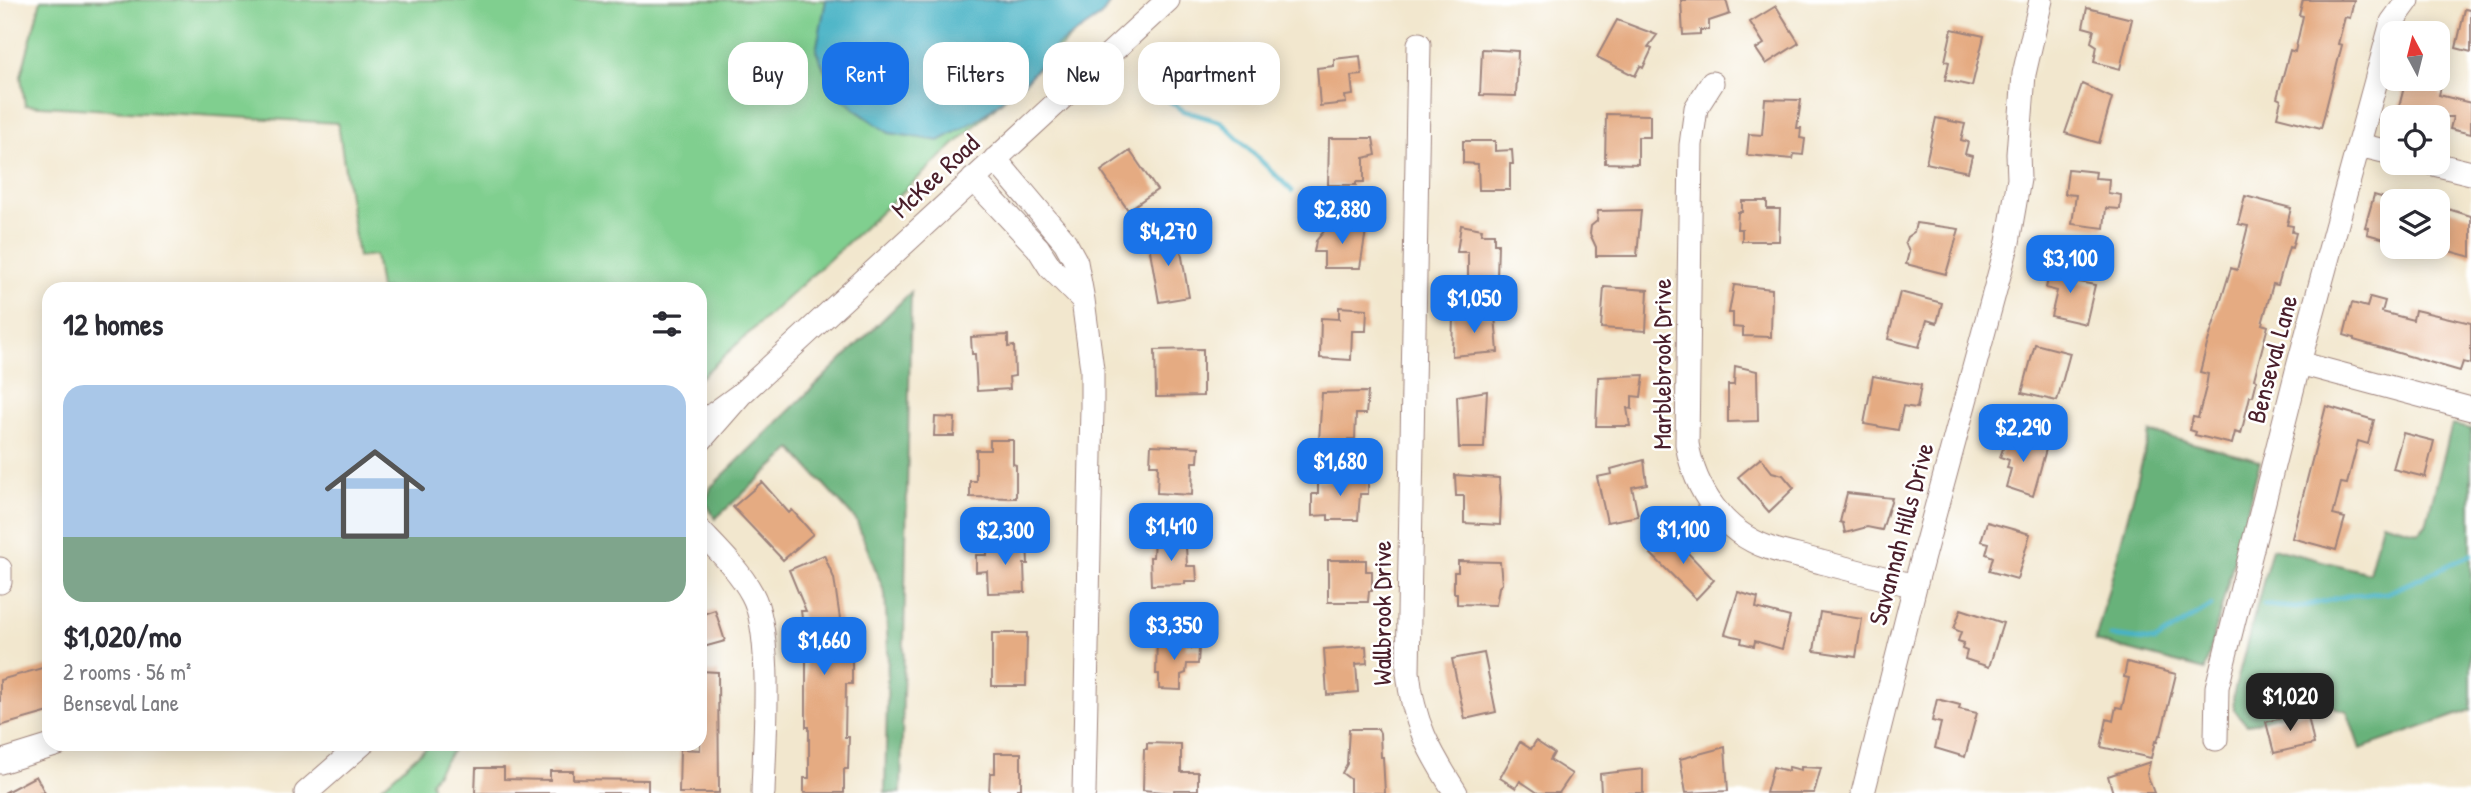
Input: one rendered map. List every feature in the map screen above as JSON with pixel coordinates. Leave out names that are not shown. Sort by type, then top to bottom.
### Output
[{"type":"street","name":"McKee Road","points":[[707,433],[741,394],[1168,0]]},
{"type":"street","name":"Savannah Hills Drive","points":[[1863,793],[1915,586],[2008,242],[2019,179],[2018,154],[2024,74],[2041,0]]},
{"type":"street","name":"Benseval Lane","points":[[2216,739],[2217,687],[2299,363],[2392,22],[2408,0]]},
{"type":"street","name":"Wallbrook Drive","points":[[1419,44],[1408,672],[1411,701],[1418,726],[1430,754],[1456,793]]},
{"type":"street","name":"Marblebrook Drive","points":[[1712,83],[1696,108],[1691,145],[1687,444],[1691,466],[1701,490],[1716,511],[1738,532],[1767,547],[1915,586]]},
{"type":"street","points":[[2359,145],[2380,150]]},
{"type":"street","points":[[995,159],[1065,243],[1076,262],[1083,300],[1092,369],[1084,793]]},
{"type":"street","points":[[2450,168],[2471,173]]},
{"type":"street","points":[[973,178],[1083,300]]},
{"type":"street","points":[[2299,363],[2471,409]]},
{"type":"street","name":"McKee Road","points":[[707,419],[741,394]]},
{"type":"street","points":[[707,539],[753,595],[761,620],[765,659],[763,793]]},
{"type":"street","points":[[0,569],[0,582]]},
{"type":"street","points":[[0,762],[42,749]]},
{"type":"street","points":[[306,793],[354,751]]},
{"type":"green space","points":[[41,0],[1112,0],[1066,42],[1043,42],[1043,63],[1029,76],[1029,42],[923,42],[923,105],[998,105],[707,372],[707,282],[379,282],[375,255],[358,257],[338,123],[25,105],[21,76]]},
{"type":"green space","points":[[911,292],[901,793],[885,793],[888,650],[885,594],[856,520],[792,449],[715,519],[707,504],[711,487]]},
{"type":"green space","points":[[2452,425],[2471,429],[2471,710],[2360,749],[2347,711],[2316,702],[2247,725],[2234,710],[2233,696],[2272,548],[2369,573],[2382,522],[2419,532],[2426,524]]},
{"type":"green space","points":[[2150,432],[2260,461],[2205,670],[2095,641]]},
{"type":"green space","points":[[422,751],[452,751],[431,781],[433,793],[375,793]]},
{"type":"water","points":[[826,0],[1112,0],[1101,16],[1062,42],[1043,42],[1043,61],[1029,78],[1029,42],[923,42],[923,105],[996,105],[976,121],[939,141],[889,133],[850,105],[909,105],[909,42],[822,42],[822,64],[816,51]]},
{"type":"building","points":[[1681,0],[1726,0],[1730,14],[1709,21],[1709,30],[1700,30],[1700,34],[1683,35]]},
{"type":"building","points":[[2303,0],[2354,0],[2350,18],[2345,17],[2338,44],[2342,45],[2321,128],[2277,117],[2281,100],[2277,98],[2290,50],[2295,52],[2303,16],[2299,15]]},
{"type":"building","points":[[1776,6],[1799,43],[1766,64],[1756,49],[1764,44],[1750,22]]},
{"type":"building","points":[[2087,8],[2132,19],[2120,69],[2094,62],[2097,46],[2091,42],[2094,30],[2083,27]]},
{"type":"building","points":[[2465,9],[2471,10],[2471,52],[2456,48]]},
{"type":"building","points":[[1617,20],[1657,35],[1648,47],[1652,49],[1643,68],[1640,66],[1635,76],[1597,57]]},
{"type":"building","points":[[1952,29],[1984,36],[1972,86],[1945,80],[1949,62],[1945,61]]},
{"type":"building","points":[[1482,49],[1518,51],[1516,96],[1480,95]]},
{"type":"building","points":[[1360,56],[1362,75],[1351,76],[1353,95],[1345,96],[1346,103],[1320,106],[1317,68],[1334,66],[1334,59]]},
{"type":"building","points":[[2082,84],[2112,98],[2099,143],[2065,133]]},
{"type":"building","points":[[2403,91],[2440,91],[2439,95],[2471,103],[2471,134],[2450,129],[2453,117],[2450,117],[2450,105],[2400,105]]},
{"type":"building","points":[[1765,99],[1801,100],[1797,128],[1801,128],[1800,138],[1805,139],[1803,155],[1794,154],[1793,159],[1747,155],[1749,134],[1762,135]]},
{"type":"building","points":[[1606,114],[1650,115],[1650,137],[1638,137],[1638,164],[1605,163]]},
{"type":"building","points":[[1936,118],[1965,124],[1961,140],[1968,142],[1965,154],[1972,156],[1968,172],[1926,163]]},
{"type":"building","points":[[1329,138],[1373,138],[1376,155],[1364,158],[1364,182],[1356,182],[1356,185],[1328,185]]},
{"type":"building","points":[[1463,141],[1495,141],[1495,151],[1512,150],[1510,190],[1479,190],[1478,164],[1463,163]]},
{"type":"building","points":[[1130,151],[1157,190],[1128,210],[1101,171]]},
{"type":"building","points":[[2068,169],[2096,172],[2095,178],[2109,179],[2108,193],[2121,195],[2120,209],[2106,208],[2104,228],[2072,224],[2076,195],[2065,194]]},
{"type":"building","points":[[2374,195],[2380,197],[2380,238],[2367,234],[2368,228],[2365,227]]},
{"type":"building","points":[[2245,196],[2291,208],[2287,225],[2293,226],[2292,232],[2296,233],[2278,285],[2273,284],[2262,324],[2268,326],[2254,379],[2257,380],[2253,396],[2250,396],[2241,434],[2235,432],[2232,444],[2195,435],[2196,432],[2190,430],[2193,417],[2198,418],[2206,387],[2208,374],[2200,372],[2207,345],[2231,268],[2237,270],[2248,226],[2238,224]]},
{"type":"building","points":[[1742,201],[1767,201],[1767,209],[1780,209],[1779,241],[1742,241],[1742,229],[1737,229]]},
{"type":"building","points":[[1641,210],[1637,256],[1596,256],[1596,247],[1590,234],[1591,226],[1597,221],[1598,211]]},
{"type":"building","points":[[2450,210],[2471,216],[2471,257],[2450,251]]},
{"type":"building","points":[[1916,223],[1959,229],[1946,274],[1906,264],[1909,252],[1905,242],[1914,232]]},
{"type":"building","points":[[1367,224],[1360,268],[1324,268],[1324,252],[1314,252],[1316,241],[1325,226]]},
{"type":"building","points":[[1461,225],[1482,229],[1481,234],[1494,234],[1494,244],[1498,244],[1497,279],[1468,279],[1468,252],[1457,252]]},
{"type":"building","points":[[1178,234],[1189,297],[1159,302],[1148,239]]},
{"type":"building","points":[[2051,266],[2081,273],[2079,282],[2095,285],[2086,324],[2051,316],[2057,291],[2046,288]]},
{"type":"building","points":[[1734,285],[1772,289],[1771,337],[1743,336],[1743,328],[1733,327],[1733,313],[1729,313]]},
{"type":"building","points":[[1604,287],[1648,290],[1646,331],[1601,328]]},
{"type":"building","points":[[1900,292],[1942,303],[1937,323],[1927,320],[1919,347],[1888,339]]},
{"type":"building","points":[[2370,297],[2385,301],[2382,312],[2413,320],[2415,310],[2471,323],[2471,364],[2463,362],[2460,371],[2344,335],[2352,303],[2367,307]]},
{"type":"building","points":[[1339,307],[1367,309],[1366,331],[1352,331],[1351,360],[1320,358],[1321,318],[1339,319]]},
{"type":"building","points":[[1453,315],[1495,316],[1498,352],[1452,356]]},
{"type":"building","points":[[1008,335],[1008,347],[1014,346],[1015,376],[1009,377],[1010,389],[977,391],[971,337]]},
{"type":"building","points":[[2035,344],[2070,353],[2057,401],[2022,393]]},
{"type":"building","points":[[1203,349],[1203,396],[1156,397],[1155,350]]},
{"type":"building","points":[[1735,366],[1757,371],[1758,421],[1728,422],[1728,385],[1734,385]]},
{"type":"building","points":[[1644,375],[1641,397],[1632,396],[1632,409],[1627,408],[1630,426],[1596,426],[1598,377]]},
{"type":"building","points":[[1873,376],[1921,385],[1917,408],[1903,406],[1898,430],[1864,424]]},
{"type":"building","points":[[1487,391],[1484,448],[1459,448],[1457,396]]},
{"type":"building","points":[[1368,392],[1366,414],[1356,414],[1355,439],[1348,439],[1348,442],[1319,441],[1322,393]]},
{"type":"building","points":[[2326,406],[2374,420],[2368,444],[2358,441],[2347,484],[2341,483],[2333,515],[2345,518],[2336,550],[2292,538]]},
{"type":"building","points":[[935,417],[955,418],[954,436],[934,436]]},
{"type":"building","points":[[2403,433],[2434,441],[2425,477],[2393,469]]},
{"type":"building","points":[[2008,435],[2046,449],[2033,496],[2006,487],[2011,469],[2007,468],[2009,460],[2000,457]]},
{"type":"building","points":[[990,440],[1013,440],[1016,498],[970,497],[970,481],[976,481],[976,450],[990,450]]},
{"type":"building","points":[[1151,445],[1199,447],[1198,462],[1193,462],[1192,495],[1157,493],[1158,465],[1150,465]]},
{"type":"building","points":[[1761,458],[1772,472],[1783,475],[1794,488],[1769,512],[1738,477]]},
{"type":"building","points":[[1644,460],[1647,484],[1632,487],[1638,516],[1607,522],[1597,477],[1612,474],[1611,469]]},
{"type":"building","points":[[1345,474],[1368,474],[1368,494],[1360,494],[1358,520],[1328,520],[1328,515],[1312,516],[1312,494],[1318,494],[1318,481],[1345,481]]},
{"type":"building","points":[[1455,475],[1499,478],[1500,525],[1464,523],[1464,496],[1456,496]]},
{"type":"building","points":[[762,482],[789,513],[792,510],[813,534],[783,560],[733,507]]},
{"type":"building","points":[[1847,493],[1892,498],[1882,530],[1867,527],[1845,533],[1843,523],[1840,522]]},
{"type":"building","points":[[1987,522],[2030,534],[2017,579],[1989,571],[1993,557],[1986,554],[1989,543],[1981,541]]},
{"type":"building","points":[[1674,532],[1686,544],[1683,548],[1714,580],[1696,599],[1651,554]]},
{"type":"building","points":[[1180,537],[1181,546],[1186,546],[1187,566],[1196,566],[1197,581],[1151,585],[1150,557],[1153,557],[1154,538]]},
{"type":"building","points":[[1027,542],[1028,564],[1024,564],[1025,592],[988,593],[987,571],[976,572],[976,555],[987,555],[987,547],[1002,546],[1001,543]]},
{"type":"building","points":[[824,555],[834,578],[845,653],[852,653],[852,684],[846,684],[845,737],[849,737],[848,769],[844,769],[844,793],[804,793],[804,778],[809,778],[809,727],[806,727],[806,648],[801,611],[806,611],[789,570]]},
{"type":"building","points":[[1328,560],[1366,560],[1366,571],[1372,571],[1372,591],[1369,591],[1368,602],[1328,602]]},
{"type":"building","points":[[1458,561],[1500,562],[1502,584],[1496,605],[1457,604],[1454,572],[1458,572]]},
{"type":"building","points":[[1738,592],[1758,598],[1756,608],[1790,617],[1782,649],[1755,641],[1754,646],[1741,643],[1742,638],[1725,634]]},
{"type":"building","points":[[1961,609],[2003,623],[1989,667],[1965,659],[1967,651],[1962,649],[1964,643],[1958,641],[1961,632],[1954,629]]},
{"type":"building","points":[[715,610],[725,641],[707,646],[707,613]]},
{"type":"building","points":[[1820,612],[1862,619],[1856,657],[1814,651]]},
{"type":"building","points":[[992,633],[1027,633],[1026,686],[992,686]]},
{"type":"building","points":[[1157,638],[1186,639],[1186,648],[1199,649],[1198,664],[1187,664],[1186,673],[1181,675],[1181,690],[1159,689],[1159,674],[1156,674]]},
{"type":"building","points":[[1366,646],[1367,663],[1356,664],[1358,692],[1327,695],[1324,649]]},
{"type":"building","points":[[1484,653],[1496,712],[1465,719],[1452,659]]},
{"type":"building","points":[[2127,662],[2176,674],[2161,735],[2157,742],[2155,741],[2151,758],[2101,747],[2107,719],[2113,721],[2116,707],[2122,708],[2129,678],[2124,677]]},
{"type":"building","points":[[42,668],[42,714],[0,726],[0,680]]},
{"type":"building","points":[[707,671],[718,672],[719,793],[679,793],[680,751],[707,751]]},
{"type":"building","points":[[1937,699],[1960,705],[1959,709],[1977,713],[1965,757],[1935,748],[1941,723],[1932,721]]},
{"type":"building","points":[[2307,712],[2314,744],[2274,753],[2266,722]]},
{"type":"building","points":[[1349,729],[1378,729],[1385,793],[1350,793],[1350,779],[1342,773],[1347,764]]},
{"type":"building","points":[[1536,741],[1554,753],[1550,760],[1572,774],[1559,793],[1538,793],[1520,781],[1516,788],[1500,778],[1520,742],[1531,749]]},
{"type":"building","points":[[1147,743],[1181,744],[1181,772],[1198,772],[1198,790],[1174,790],[1174,793],[1143,790],[1144,749],[1147,749]]},
{"type":"building","points":[[1725,747],[1728,791],[1686,793],[1680,759]]},
{"type":"building","points":[[995,753],[1021,753],[1021,789],[1017,789],[1017,793],[989,793],[990,773],[995,773]]},
{"type":"building","points":[[2150,762],[2147,774],[2154,793],[2113,793],[2108,776]]},
{"type":"building","points":[[1773,767],[1788,771],[1789,767],[1801,770],[1801,767],[1821,768],[1814,793],[1766,793]]},
{"type":"building","points":[[476,768],[504,768],[504,779],[550,780],[550,771],[573,771],[573,779],[648,780],[648,793],[475,793]]},
{"type":"building","points":[[1643,769],[1643,793],[1601,793],[1600,774]]},
{"type":"building","points":[[36,776],[45,793],[4,793]]},
{"type":"waterway","points":[[1175,105],[1184,111],[1221,122],[1292,191]]},
{"type":"waterway","points":[[2264,605],[2296,608],[2351,595],[2387,593],[2471,555]]},
{"type":"waterway","points":[[2111,636],[2155,641],[2211,606]]}]
